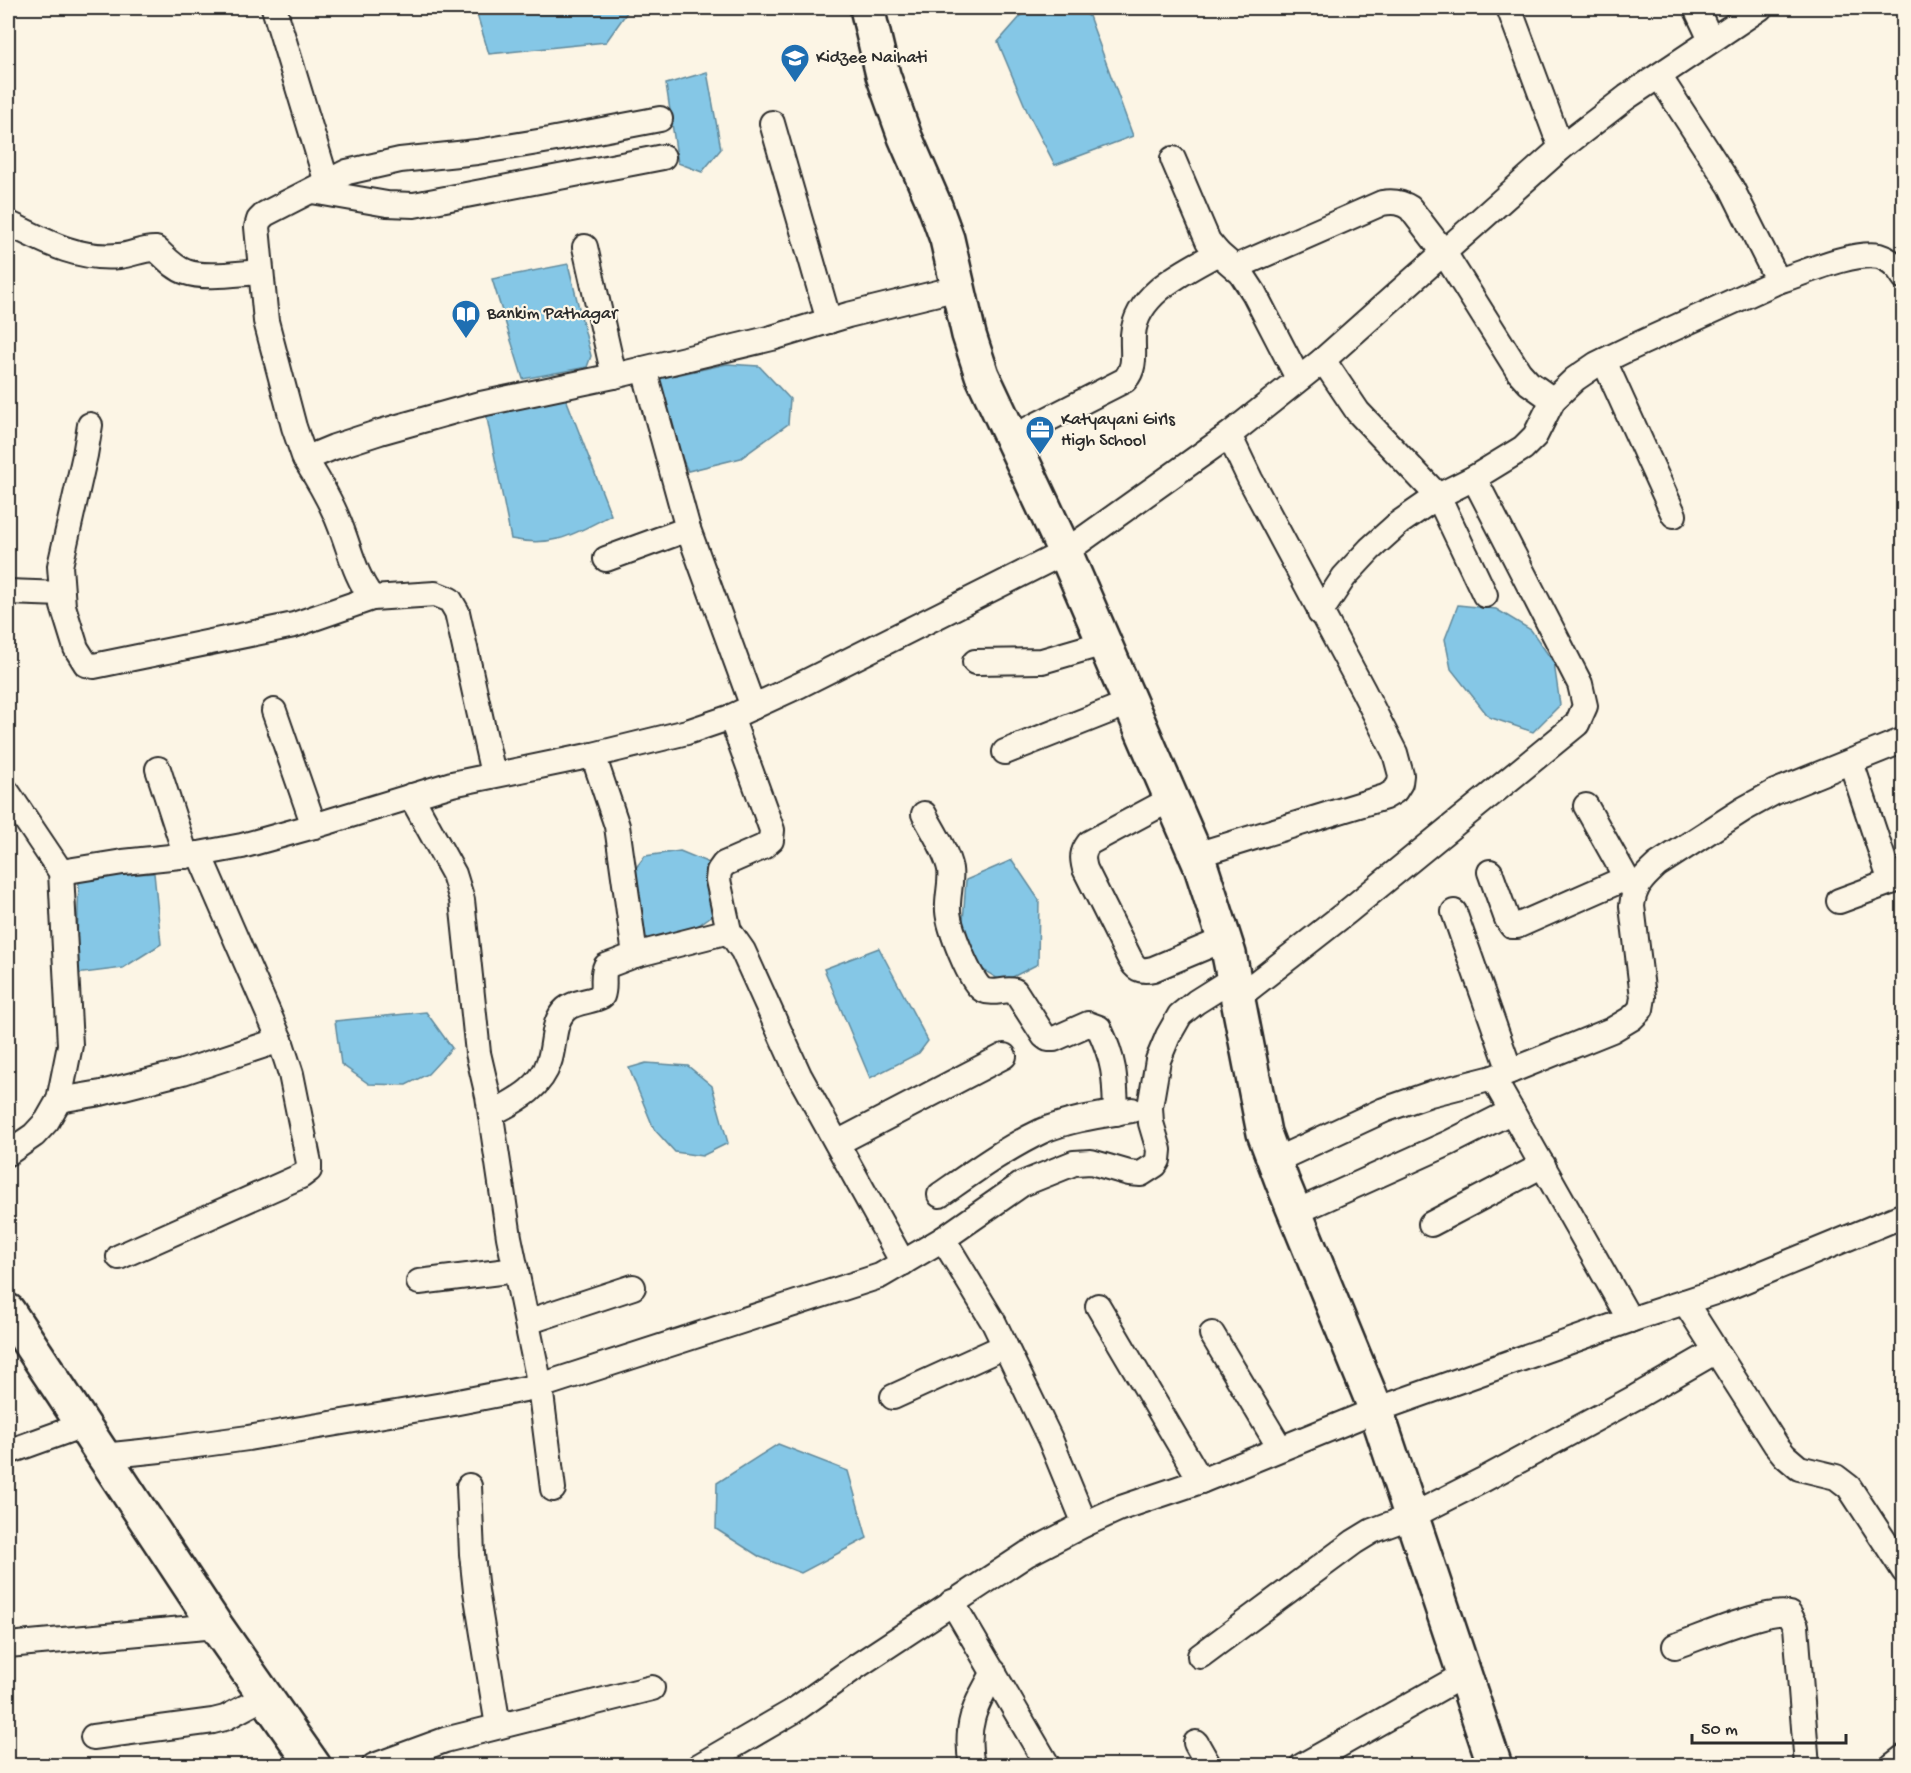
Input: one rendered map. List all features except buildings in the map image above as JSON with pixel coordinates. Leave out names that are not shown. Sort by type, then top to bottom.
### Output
[{"type":"street","points":[[274,8],[319,187]]},
{"type":"street","points":[[867,8],[883,75],[905,137],[947,239],[969,335],[982,375],[1065,552],[1196,855],[1225,939],[1263,1133],[1376,1410],[1495,1766]]},
{"type":"street","points":[[1509,8],[1561,148]]},
{"type":"street","points":[[1696,8],[1711,40]]},
{"type":"street","points":[[61,872],[123,862],[193,855],[242,846],[452,784],[593,755],[687,732],[742,712],[800,685],[1065,552],[1229,435],[1323,360],[1561,148],[1659,76],[1760,8]]},
{"type":"street","points":[[1659,76],[1731,187],[1778,281]]},
{"type":"street","points":[[372,598],[364,588],[326,491],[306,459],[294,427],[266,321],[257,227],[259,220],[265,214],[347,172],[400,160],[477,152],[660,119]]},
{"type":"street","points":[[772,123],[828,321]]},
{"type":"street","points":[[319,187],[387,204],[414,205],[663,157]]},
{"type":"street","points":[[1173,159],[1208,241],[1254,293],[1298,378]]},
{"type":"street","points":[[1011,438],[1125,380],[1133,368],[1133,333],[1136,321],[1155,294],[1170,280],[1320,229],[1390,202],[1404,204],[1410,208],[1443,251],[1514,365],[1529,383],[1553,400]]},
{"type":"street","points":[[8,223],[74,254],[97,257],[121,256],[156,249],[172,264],[186,272],[207,275],[261,272]]},
{"type":"street","points":[[585,247],[614,376]]},
{"type":"street","points":[[1320,614],[1344,577],[1399,523],[1437,496],[1474,478],[1523,448],[1535,436],[1553,400],[1575,379],[1604,361],[1778,281],[1848,259],[1878,256],[1899,268],[1904,277]]},
{"type":"street","points":[[306,459],[352,441],[476,405],[614,376],[772,338],[828,321],[957,288]]},
{"type":"street","points":[[1323,360],[1358,412],[1437,496],[1485,595]]},
{"type":"street","points":[[1604,361],[1674,516]]},
{"type":"street","points":[[644,369],[742,712],[772,830],[771,840],[764,847],[724,864],[718,871],[729,931],[743,951],[799,1075],[903,1263]]},
{"type":"street","points":[[90,425],[60,566],[63,606],[76,648],[86,664],[94,666],[294,625],[372,598],[435,594],[450,600],[457,612],[493,774]]},
{"type":"street","points":[[1196,855],[1384,797],[1395,791],[1400,783],[1401,775],[1395,753],[1320,614],[1229,435]]},
{"type":"street","points":[[103,1456],[248,1438],[540,1386],[880,1276],[943,1239],[1022,1184],[1074,1163],[1091,1162],[1129,1173],[1141,1174],[1149,1171],[1155,1165],[1159,1150],[1151,1123],[1150,1107],[1158,1060],[1180,1015],[1196,1002],[1236,988],[1347,912],[1577,724],[1585,706],[1580,684],[1474,478]]},
{"type":"street","points":[[606,559],[688,529]]},
{"type":"street","points":[[8,592],[62,594]]},
{"type":"street","points":[[975,662],[1042,661],[1104,643]]},
{"type":"street","points":[[1005,752],[1129,703]]},
{"type":"street","points":[[274,711],[314,826]]},
{"type":"street","points":[[1490,872],[1507,919],[1512,926],[1517,926],[1630,885],[1657,865],[1775,792],[1904,740]]},
{"type":"street","points":[[593,755],[617,826],[635,955]]},
{"type":"street","points":[[1839,901],[1897,879],[1851,762]]},
{"type":"street","points":[[118,1257],[301,1176],[309,1170],[291,1074],[280,1040],[193,855],[158,769]]},
{"type":"street","points":[[411,796],[454,874],[462,900],[478,1053],[491,1114],[509,1237],[540,1386],[553,1489]]},
{"type":"street","points":[[8,798],[61,872],[70,1045],[59,1100],[47,1121],[34,1135],[8,1153]]},
{"type":"street","points":[[1171,799],[1089,843],[1082,858],[1085,868],[1128,957],[1137,969],[1143,971],[1153,969],[1225,939]]},
{"type":"street","points":[[1274,1161],[1384,1110],[1501,1074],[1612,1030],[1632,1018],[1641,1009],[1643,997],[1630,885],[1586,806]]},
{"type":"street","points":[[924,814],[949,866],[950,921],[956,942],[971,975],[981,989],[1015,991],[1048,1039],[1054,1039],[1088,1024],[1100,1028],[1114,1065],[1116,1113]]},
{"type":"street","points":[[1454,912],[1512,1111],[1630,1320]]},
{"type":"street","points":[[491,1114],[528,1093],[539,1081],[549,1062],[559,1019],[565,1010],[572,1006],[602,996],[605,989],[603,971],[606,966],[635,955],[729,931]]},
{"type":"street","points":[[59,1100],[101,1093],[183,1072],[280,1040]]},
{"type":"street","points":[[837,1143],[1004,1056]]},
{"type":"street","points":[[940,1195],[989,1161],[1044,1131],[1070,1122],[1150,1107]]},
{"type":"street","points":[[1294,1213],[1449,1143],[1512,1111]]},
{"type":"street","points":[[1431,1224],[1543,1165]]},
{"type":"street","points":[[699,1766],[792,1712],[952,1602],[1027,1554],[1118,1509],[1201,1481],[1376,1410],[1724,1289],[1904,1215]]},
{"type":"street","points":[[943,1239],[980,1297],[1005,1346],[1050,1439],[1086,1524]]},
{"type":"street","points":[[419,1282],[516,1270]]},
{"type":"street","points":[[527,1322],[633,1287]]},
{"type":"street","points":[[1685,1302],[1785,1456],[1799,1468],[1836,1477],[1849,1487],[1904,1570]]},
{"type":"street","points":[[1098,1306],[1201,1481]]},
{"type":"street","points":[[8,1311],[216,1626],[314,1766]]},
{"type":"street","points":[[1212,1334],[1280,1449]]},
{"type":"street","points":[[893,1397],[1005,1346]]},
{"type":"street","points":[[1200,1656],[1354,1542],[1386,1524],[1412,1516],[1625,1403],[1716,1351]]},
{"type":"street","points":[[8,1452],[83,1425]]},
{"type":"street","points":[[469,1486],[476,1591],[498,1725]]},
{"type":"street","points":[[952,1602],[1048,1766]]},
{"type":"street","points":[[1676,1646],[1759,1617],[1776,1613],[1789,1614],[1796,1626],[1807,1766]]},
{"type":"street","points":[[8,1645],[216,1626]]},
{"type":"street","points":[[972,1766],[969,1752],[969,1727],[974,1709],[994,1672]]},
{"type":"street","points":[[1302,1766],[1465,1674]]},
{"type":"street","points":[[374,1766],[445,1740],[498,1725],[652,1688]]},
{"type":"street","points":[[93,1737],[213,1721],[225,1718],[266,1696]]},
{"type":"street","points":[[1196,1743],[1209,1766]]},
{"type":"street","points":[[1892,1766],[1904,1757]]},
{"type":"water","points":[[475,8],[630,8],[606,42],[489,54]]},
{"type":"water","points":[[1076,8],[1089,16],[1133,136],[1055,165],[1027,111],[998,42],[1027,9]]},
{"type":"water","points":[[707,72],[721,149],[702,172],[678,163],[666,84]]},
{"type":"water","points":[[568,264],[591,356],[587,367],[523,379],[492,279]]},
{"type":"water","points":[[727,364],[759,366],[790,399],[788,424],[741,458],[688,471],[674,441],[658,379]]},
{"type":"water","points":[[565,396],[611,515],[563,538],[540,542],[511,539],[486,413]]},
{"type":"water","points":[[1458,605],[1496,609],[1531,630],[1554,663],[1560,705],[1533,732],[1489,717],[1451,669],[1445,639]]},
{"type":"water","points":[[680,851],[707,862],[722,908],[688,933],[639,942],[628,878],[645,856]]},
{"type":"water","points":[[1012,860],[1039,900],[1038,964],[1003,982],[977,966],[962,936],[966,880]]},
{"type":"water","points":[[154,873],[161,944],[123,968],[76,974],[79,878]]},
{"type":"water","points":[[879,948],[928,1041],[919,1053],[870,1078],[824,969]]},
{"type":"water","points":[[426,1012],[452,1048],[428,1074],[406,1085],[369,1084],[341,1064],[335,1021]]},
{"type":"water","points":[[646,1063],[688,1066],[712,1086],[728,1143],[702,1156],[675,1152],[654,1129],[629,1068]]},
{"type":"water","points":[[778,1444],[848,1471],[867,1538],[801,1573],[760,1557],[716,1529],[717,1483]]},
{"type":"place","name":"Kidzee Naihati","points":[[795,84]]},
{"type":"place","name":"Bankim Pathagar","points":[[466,340]]},
{"type":"place","name":"Katyayani Girls High School","points":[[1040,456]]}]
